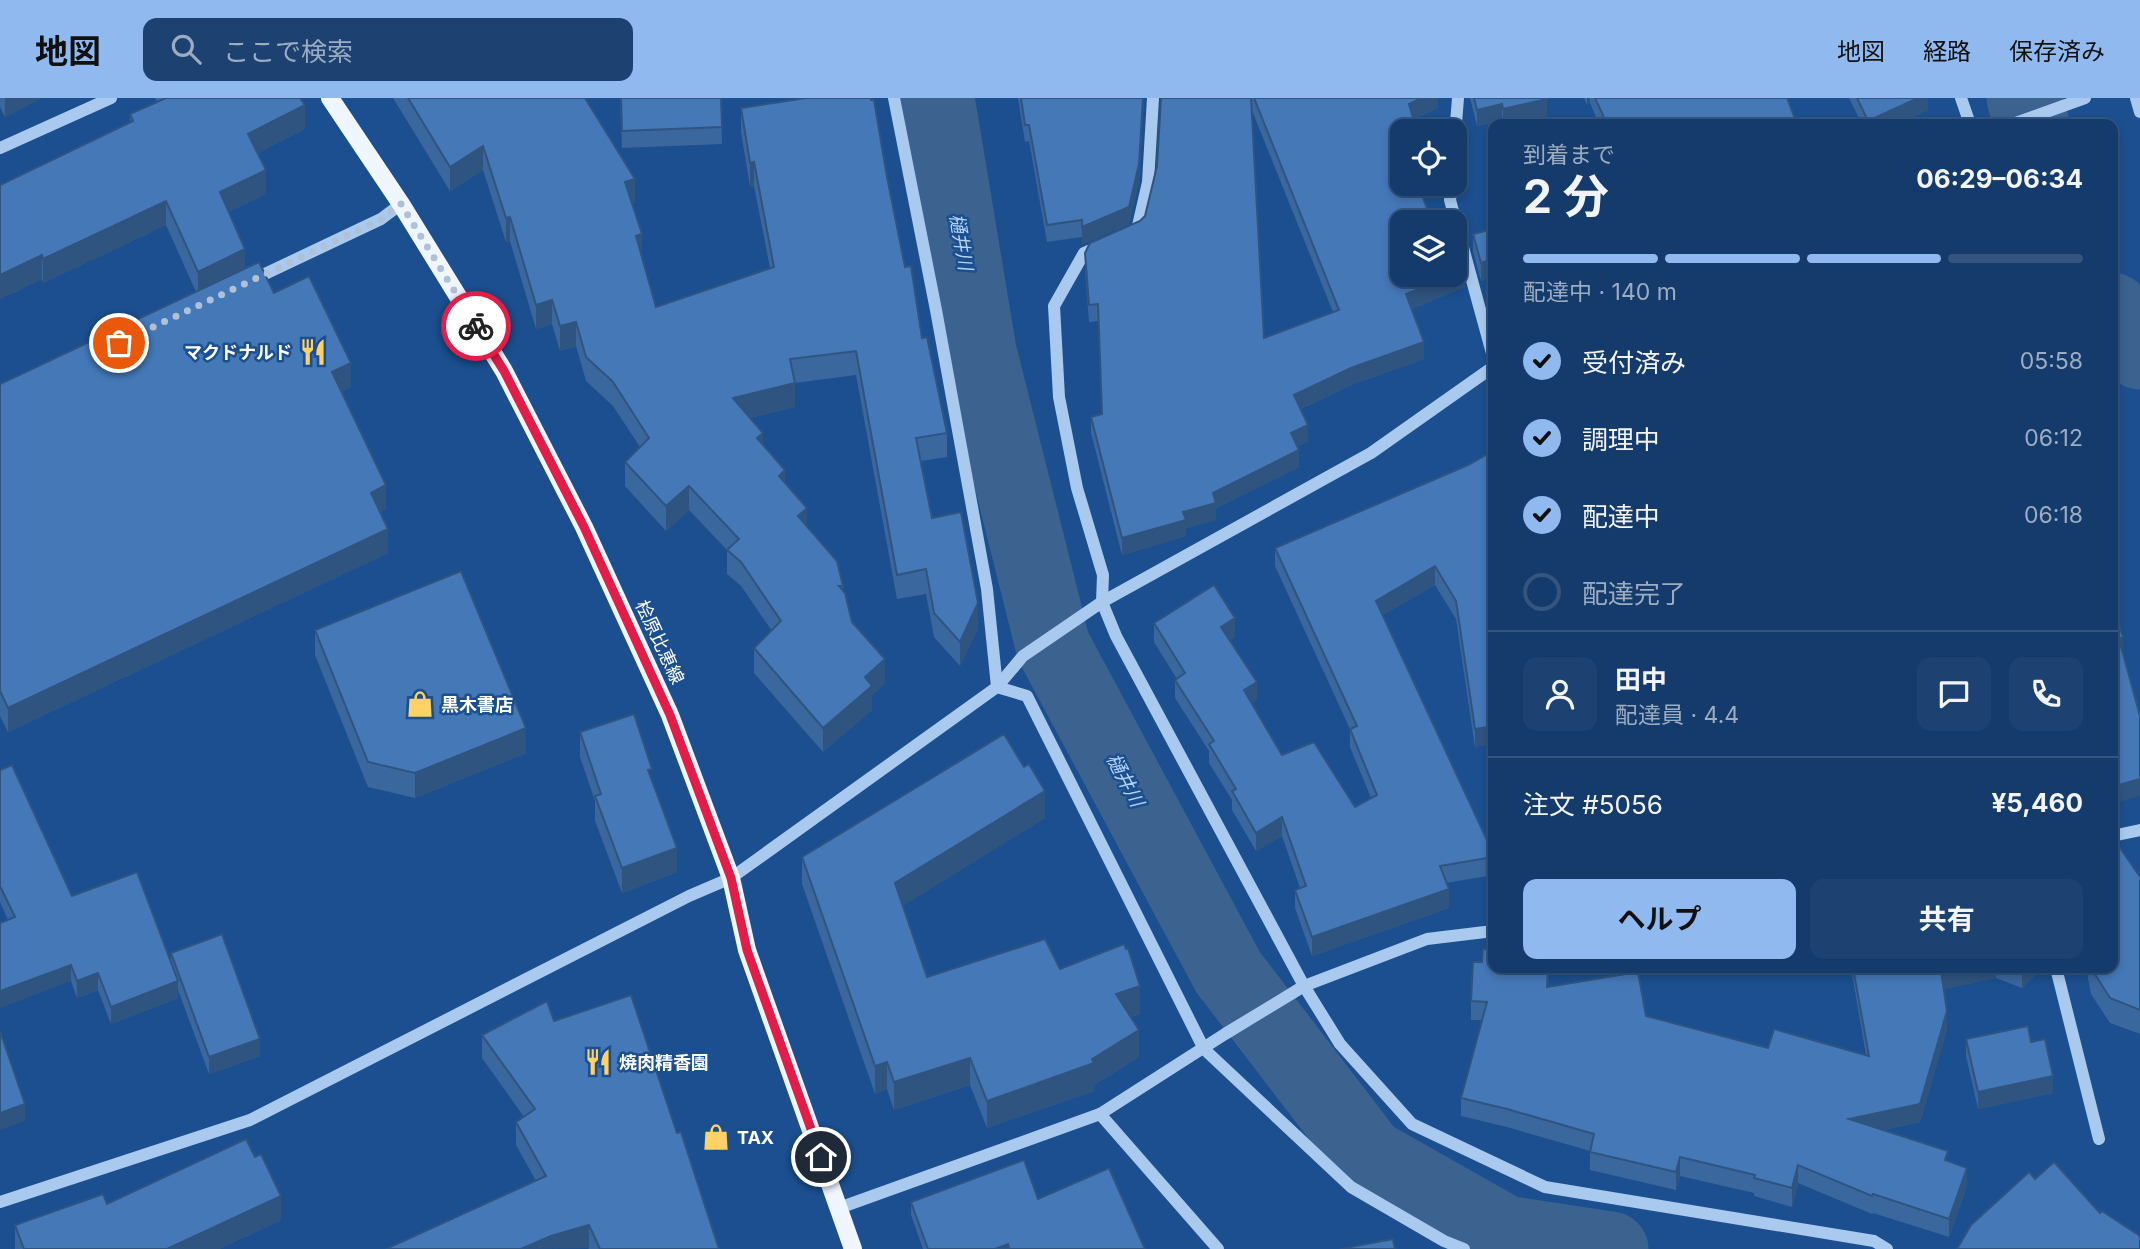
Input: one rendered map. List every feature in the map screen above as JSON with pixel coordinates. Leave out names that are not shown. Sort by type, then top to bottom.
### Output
[{"type":"main road","name":"桧原比恵線","points":[[330,98],[401,204],[504,371],[584,527],[670,715],[731,878],[747,950],[853,1249]]},
{"type":"street","points":[[0,148],[111,98]]},
{"type":"street","points":[[894,98],[936,310],[986,589],[997,687]]},
{"type":"street","points":[[1153,98],[1148,182],[1137,230],[1084,253],[1054,306],[1059,397],[1077,488],[1103,575],[1102,602],[1116,636],[1304,986],[1340,1044],[1412,1124],[1545,1187],[1874,1241],[1887,1249]]},
{"type":"street","points":[[1456,119],[1458,98]]},
{"type":"street","points":[[1961,98],[1968,119]]},
{"type":"street","points":[[2136,98],[2140,112]]},
{"type":"street","points":[[2027,119],[2082,99]]},
{"type":"street","points":[[1450,196],[1488,339]]},
{"type":"street","points":[[234,289],[382,219],[401,204]]},
{"type":"street","points":[[0,1202],[250,1120],[689,896],[731,878],[997,687],[1023,656],[1102,602],[1371,453],[1488,371]]},
{"type":"street","points":[[997,687],[1027,696],[1204,1049],[1351,1187],[1444,1241],[1464,1249]]},
{"type":"street","points":[[2118,835],[2140,830]]},
{"type":"street","points":[[839,1208],[1100,1114],[1304,986],[1427,939],[1488,932]]},
{"type":"street","points":[[2057,973],[2099,1139]]},
{"type":"street","points":[[1100,1114],[1218,1249]]},
{"type":"building","points":[[166,98],[300,98],[305,105],[248,134],[266,170],[220,192],[245,249],[198,272],[166,201],[43,259],[42,255],[0,275],[0,185],[133,121],[130,114]]},
{"type":"building","points":[[408,98],[585,98],[635,179],[625,182],[642,234],[636,236],[656,307],[774,267],[754,162],[750,163],[741,108],[806,98],[874,100],[905,267],[911,266],[922,338],[927,337],[947,433],[916,438],[932,518],[961,512],[978,603],[960,642],[934,613],[926,569],[897,575],[856,351],[790,359],[795,383],[733,398],[763,433],[757,438],[785,470],[779,476],[807,508],[798,516],[837,561],[843,586],[839,586],[845,593],[852,622],[885,659],[865,677],[872,686],[823,728],[754,648],[781,621],[741,562],[727,550],[739,539],[689,486],[666,506],[625,462],[649,438],[613,382],[586,357],[576,322],[560,326],[552,300],[536,305],[510,217],[506,218],[483,146],[450,167]]},
{"type":"building","points":[[621,98],[721,98],[722,127],[622,131]]},
{"type":"building","points":[[1021,98],[1143,98],[1139,164],[1129,207],[1082,227],[1082,220],[1047,225],[1029,125],[1025,125]]},
{"type":"building","points":[[1161,98],[1251,98],[1264,338],[1339,310],[1254,98],[1422,98],[1409,104],[1413,119],[1390,119],[1390,196],[1422,196],[1428,210],[1390,210],[1390,287],[1423,287],[1406,294],[1424,342],[1351,368],[1294,395],[1308,425],[1291,433],[1299,450],[1213,493],[1216,503],[1183,512],[1186,520],[1122,538],[1091,417],[1102,414],[1098,304],[1089,305],[1085,253],[1090,243],[1140,221],[1145,216],[1157,166]]},
{"type":"building","points":[[1474,98],[1547,99],[1503,109],[1502,104],[1477,110]]},
{"type":"building","points":[[1595,98],[1787,98],[1795,119],[1605,119]]},
{"type":"building","points":[[1857,98],[1918,98],[1872,119],[1867,119]]},
{"type":"building","points":[[1488,230],[1488,260],[1481,263],[1473,234]]},
{"type":"building","points":[[259,262],[274,293],[309,276],[351,363],[332,372],[386,485],[371,493],[388,529],[8,708],[0,691],[0,384]]},
{"type":"building","points":[[1488,454],[1488,727],[1475,729],[1456,601],[1435,566],[1376,601],[1488,842],[1488,858],[1440,866],[1449,889],[1312,937],[1295,890],[1306,886],[1282,817],[1256,833],[1232,791],[1236,789],[1209,744],[1214,741],[1175,680],[1185,673],[1154,623],[1214,585],[1235,618],[1221,627],[1257,682],[1244,690],[1282,755],[1314,742],[1355,807],[1377,795],[1350,729],[1357,726],[1275,548],[1468,465]]},
{"type":"building","name":"黒木書店","points":[[461,571],[526,728],[415,773],[368,762],[315,630]]},
{"type":"building","points":[[2118,621],[2123,637],[2119,639],[2140,716],[2140,779],[2118,785]]},
{"type":"building","points":[[634,714],[652,769],[648,770],[677,848],[622,868],[595,796],[601,794],[580,732]]},
{"type":"building","points":[[1004,734],[1024,767],[1029,764],[1045,791],[895,883],[927,977],[1045,939],[1060,969],[1124,944],[1126,949],[1128,948],[1140,986],[1116,994],[1139,1030],[1092,1059],[1094,1063],[987,1101],[970,1058],[894,1082],[887,1062],[875,1066],[802,857]]},
{"type":"building","points":[[12,765],[72,896],[137,872],[178,981],[111,1007],[98,973],[77,981],[71,965],[0,991],[0,923],[15,917],[0,886],[0,770]]},
{"type":"building","points":[[2118,845],[2140,877],[2140,1010],[2110,998],[2094,973],[2118,973]]},
{"type":"building","points":[[222,934],[260,1039],[209,1057],[171,953]]},
{"type":"building","points":[[1483,949],[1488,949],[1488,973],[1548,973],[1547,987],[1638,973],[1646,1016],[1768,1048],[1774,1029],[1869,1056],[1854,973],[1941,973],[1947,1011],[1920,1104],[1849,1119],[1948,1151],[1945,1160],[1967,1168],[1949,1219],[1873,1194],[1872,1196],[1798,1165],[1792,1188],[1754,1178],[1755,1175],[1680,1157],[1676,1172],[1590,1152],[1594,1134],[1461,1098],[1487,1002],[1471,1001],[1473,962],[1482,962]]},
{"type":"building","points":[[631,995],[677,1133],[681,1132],[719,1249],[600,1249],[589,1225],[551,1236],[521,1249],[386,1249],[546,1176],[516,1122],[535,1109],[482,1035],[547,1001],[554,1021]]},
{"type":"building","points":[[2028,1026],[2031,1042],[2045,1039],[2053,1076],[1978,1092],[1966,1039]]},
{"type":"building","points":[[0,1031],[25,1104],[0,1113]]},
{"type":"building","points":[[246,1139],[255,1157],[261,1154],[281,1196],[167,1249],[24,1249],[15,1225],[103,1194],[107,1204]]},
{"type":"building","points":[[1024,1160],[1038,1199],[1109,1168],[1145,1249],[1009,1249],[1008,1244],[995,1249],[928,1249],[911,1202]]},
{"type":"building","points":[[2054,1162],[2100,1213],[2102,1211],[2140,1236],[2140,1249],[1957,1249],[1971,1225],[2029,1172],[2035,1179]]},
{"type":"building","points":[[1393,1239],[1395,1249],[1340,1249]]},
{"type":"waterway","name":"樋井川","points":[[937,98],[979,351],[1053,646],[1228,972],[1369,1156],[1505,1233],[1611,1249]]},
{"type":"waterway","points":[[2024,98],[2030,119]]},
{"type":"waterway","points":[[2118,319],[2140,352]]},
{"type":"way so far","points":[[119,343],[382,219],[401,204],[476,326]]},
{"type":"place","name":"マクドナルド","points":[[313,352]]},
{"type":"place","name":"黒木書店","points":[[420,704]]},
{"type":"place","name":"焼肉精香園","points":[[598,1062]]},
{"type":"place","name":"TAX","points":[[716,1137]]},
{"type":"route","points":[[476,326],[504,371],[584,527],[670,715],[731,878],[747,950],[821,1157]]}]
